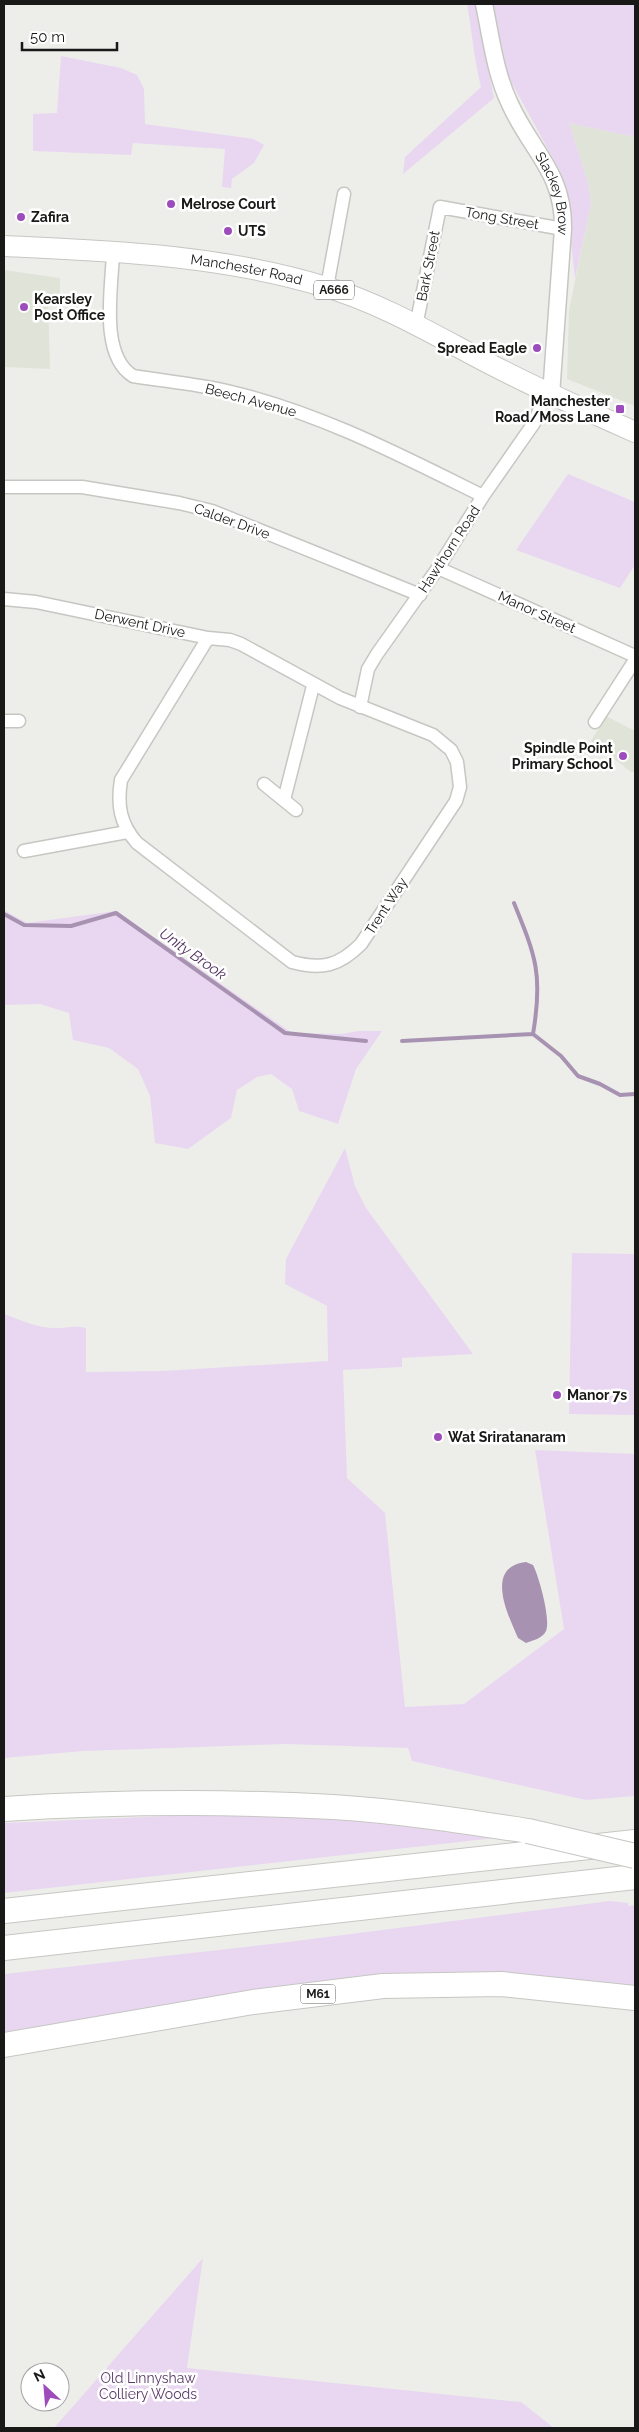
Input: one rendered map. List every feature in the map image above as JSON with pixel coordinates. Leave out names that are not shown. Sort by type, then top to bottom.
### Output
[{"type":"highway","points":[[4,1809],[193,1803],[333,1807],[406,1814],[528,1832],[635,1856]]},
{"type":"highway","points":[[4,1911],[635,1842]]},
{"type":"highway","points":[[4,1948],[635,1876]]},
{"type":"highway","name":"M61","points":[[4,2045],[253,2002],[383,1986],[501,1984],[635,1998]]},
{"type":"main road","name":"Manchester Road","points":[[4,246],[114,252],[236,266],[327,287],[416,326],[548,394],[635,432]]},
{"type":"street","name":"Slackey Brow","points":[[484,4],[504,91],[518,119],[555,180],[562,204],[563,229],[548,394]]},
{"type":"street","points":[[327,287],[344,194]]},
{"type":"street","name":"Tong Street","points":[[440,207],[563,229]]},
{"type":"street","name":"Bark Street","points":[[416,326],[440,207]]},
{"type":"street","name":"Beech Avenue","points":[[114,252],[110,340],[118,362],[124,371],[133,376],[226,391],[299,412],[366,438],[483,496]]},
{"type":"street","name":"Hawthorn Road","points":[[360,707],[368,669],[420,595],[483,496],[534,423],[548,394]]},
{"type":"street","name":"Calder Drive","points":[[4,487],[82,487],[179,503],[212,511],[420,595]]},
{"type":"street","name":"Manor Street","points":[[438,568],[635,656]]},
{"type":"street","name":"Derwent Drive","points":[[4,599],[36,602],[208,638],[230,640],[271,661]]},
{"type":"street","name":"Trent Way","points":[[208,638],[121,780],[118,797],[120,816],[127,832],[137,843],[292,962],[320,966],[335,963],[349,956],[361,944],[456,801],[460,787],[457,762],[443,742],[433,735],[360,707],[313,686],[271,661]]},
{"type":"street","points":[[595,722],[635,660]]},
{"type":"street","points":[[284,800],[313,686]]},
{"type":"street","points":[[4,721],[19,721]]},
{"type":"street","points":[[264,784],[296,810]]},
{"type":"street","points":[[24,851],[127,832]]},
{"type":"shaded area","points":[[569,123],[635,137],[635,406],[567,379],[569,310],[591,204],[588,183]]},
{"type":"shaded area","points":[[4,270],[60,278],[60,300],[48,300],[50,369],[4,367]]},
{"type":"shaded area","name":"Spindle Point Primary School","points":[[606,716],[635,731],[635,772],[631,772],[591,741]]},
{"type":"shaded area","points":[[526,1562],[533,1565],[538,1578],[546,1608],[547,1625],[546,1631],[542,1636],[526,1643],[518,1638],[509,1617],[502,1593],[502,1582],[506,1573],[513,1566]]},
{"type":"green space","points":[[467,4],[475,4],[494,98],[403,174],[405,157],[481,87]]},
{"type":"green space","points":[[492,4],[635,4],[635,137],[569,123],[588,183],[591,204],[575,279],[565,185],[560,171],[509,78]]},
{"type":"green space","points":[[61,56],[121,68],[137,75],[144,89],[145,124],[254,139],[264,145],[254,163],[232,179],[231,188],[222,187],[225,149],[133,143],[131,155],[33,151],[33,114],[57,113]]},
{"type":"green space","points":[[568,474],[635,502],[635,565],[620,588],[516,550]]},
{"type":"green space","points":[[4,910],[27,923],[116,911],[292,1033],[341,1034],[358,1031],[382,1031],[356,1069],[338,1124],[299,1111],[292,1089],[271,1074],[257,1077],[237,1090],[231,1118],[188,1149],[155,1143],[150,1096],[138,1069],[109,1048],[73,1040],[69,1013],[40,1004],[4,1005]]},
{"type":"green space","points":[[345,1148],[355,1186],[366,1208],[473,1354],[402,1358],[402,1367],[343,1370],[347,1478],[385,1513],[405,1707],[464,1704],[564,1629],[535,1450],[635,1454],[635,1796],[586,1800],[412,1761],[408,1748],[286,1744],[83,1751],[4,1758],[4,1314],[42,1327],[86,1328],[86,1372],[163,1371],[328,1361],[327,1306],[285,1284],[286,1259]]},
{"type":"green space","points":[[572,1253],[635,1254],[635,1415],[569,1414]]},
{"type":"green space","points":[[216,1814],[416,1822],[495,1838],[4,1893],[4,1823]]},
{"type":"green space","points":[[610,1901],[628,1903],[628,1906],[635,1905],[635,1991],[217,1999],[4,2032],[4,1974],[280,1943]]},
{"type":"green space","name":"Old Linnyshaw Colliery Woods","points":[[203,2258],[187,2368],[521,2402],[554,2428],[54,2428]]},
{"type":"waterway","points":[[514,903],[528,938],[536,967],[537,996],[533,1034]]},
{"type":"waterway","name":"Unity Brook","points":[[4,914],[24,925],[71,926],[116,913],[285,1033],[366,1041]]},
{"type":"waterway","name":"Unity Brook","points":[[402,1041],[533,1034],[561,1056],[578,1076],[600,1084],[620,1095],[635,1094]]},
{"type":"place","name":"Melrose Court","points":[[171,204]]},
{"type":"place","name":"Zafira","points":[[21,217]]},
{"type":"place","name":"UTS","points":[[228,231]]},
{"type":"place","name":"Kearsley Post Office","points":[[24,307]]},
{"type":"place","name":"Spread Eagle","points":[[537,348]]},
{"type":"place","name":"Manchester Road/Moss Lane","points":[[620,409]]},
{"type":"place","name":"Spindle Point Primary School","points":[[623,756]]},
{"type":"place","name":"Manor 7s","points":[[557,1395]]},
{"type":"place","name":"Wat Sriratanaram","points":[[438,1437]]}]
